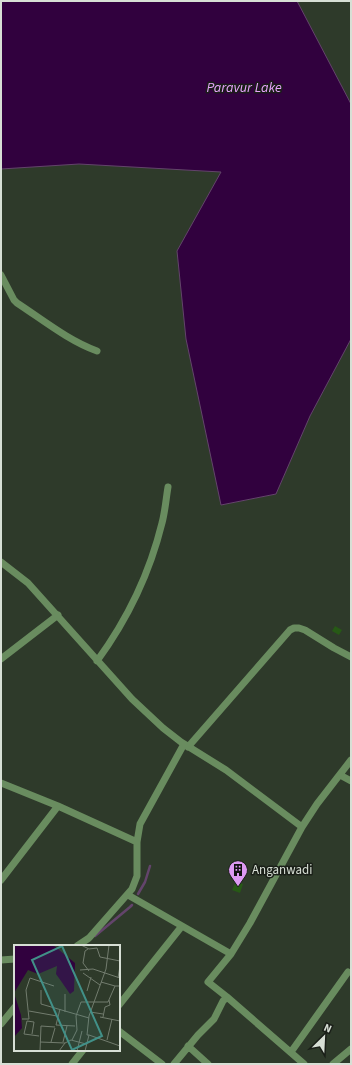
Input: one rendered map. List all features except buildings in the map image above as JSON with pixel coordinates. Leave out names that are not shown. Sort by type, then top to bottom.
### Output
[{"type":"street","points":[[1,275],[17,304],[75,341],[98,351]]},
{"type":"street","points":[[97,661],[114,637],[137,593],[160,529],[168,487]]},
{"type":"street","points":[[1,562],[28,583],[132,699],[163,728],[186,745],[226,770],[302,827]]},
{"type":"street","points":[[1,658],[58,615]]},
{"type":"street","points":[[78,945],[89,938],[128,895],[136,882],[137,842],[143,815],[186,745],[290,630],[299,628],[306,630],[351,657]]},
{"type":"street","points":[[304,1064],[208,982],[231,954],[250,923],[302,827],[317,804],[351,760]]},
{"type":"street","points":[[340,775],[351,781]]},
{"type":"street","points":[[1,783],[58,806],[137,842]]},
{"type":"street","points":[[1,880],[58,806]]},
{"type":"street","points":[[128,895],[231,954]]},
{"type":"street","points":[[120,1004],[182,926]]},
{"type":"street","points":[[1,960],[14,959]]},
{"type":"street","points":[[291,1052],[348,972]]},
{"type":"street","points":[[174,1064],[188,1046],[214,1019],[227,997]]},
{"type":"street","points":[[1,1024],[14,1008]]},
{"type":"street","points":[[120,1032],[162,1064]]},
{"type":"street","points":[[188,1046],[208,1064]]},
{"type":"street","points":[[333,1064],[351,1050]]},
{"type":"street","points":[[72,1064],[82,1051]]},
{"type":"water","name":"Paravur Lake","points":[[1,1],[297,1],[351,104],[351,339],[310,416],[276,494],[221,505],[186,339],[177,251],[221,172],[79,164],[1,169]]},
{"type":"waterway","points":[[138,894],[145,882],[150,866]]},
{"type":"waterway","points":[[95,936],[132,905]]},
{"type":"place","name":"Anganwadi","points":[[238,887]]}]
